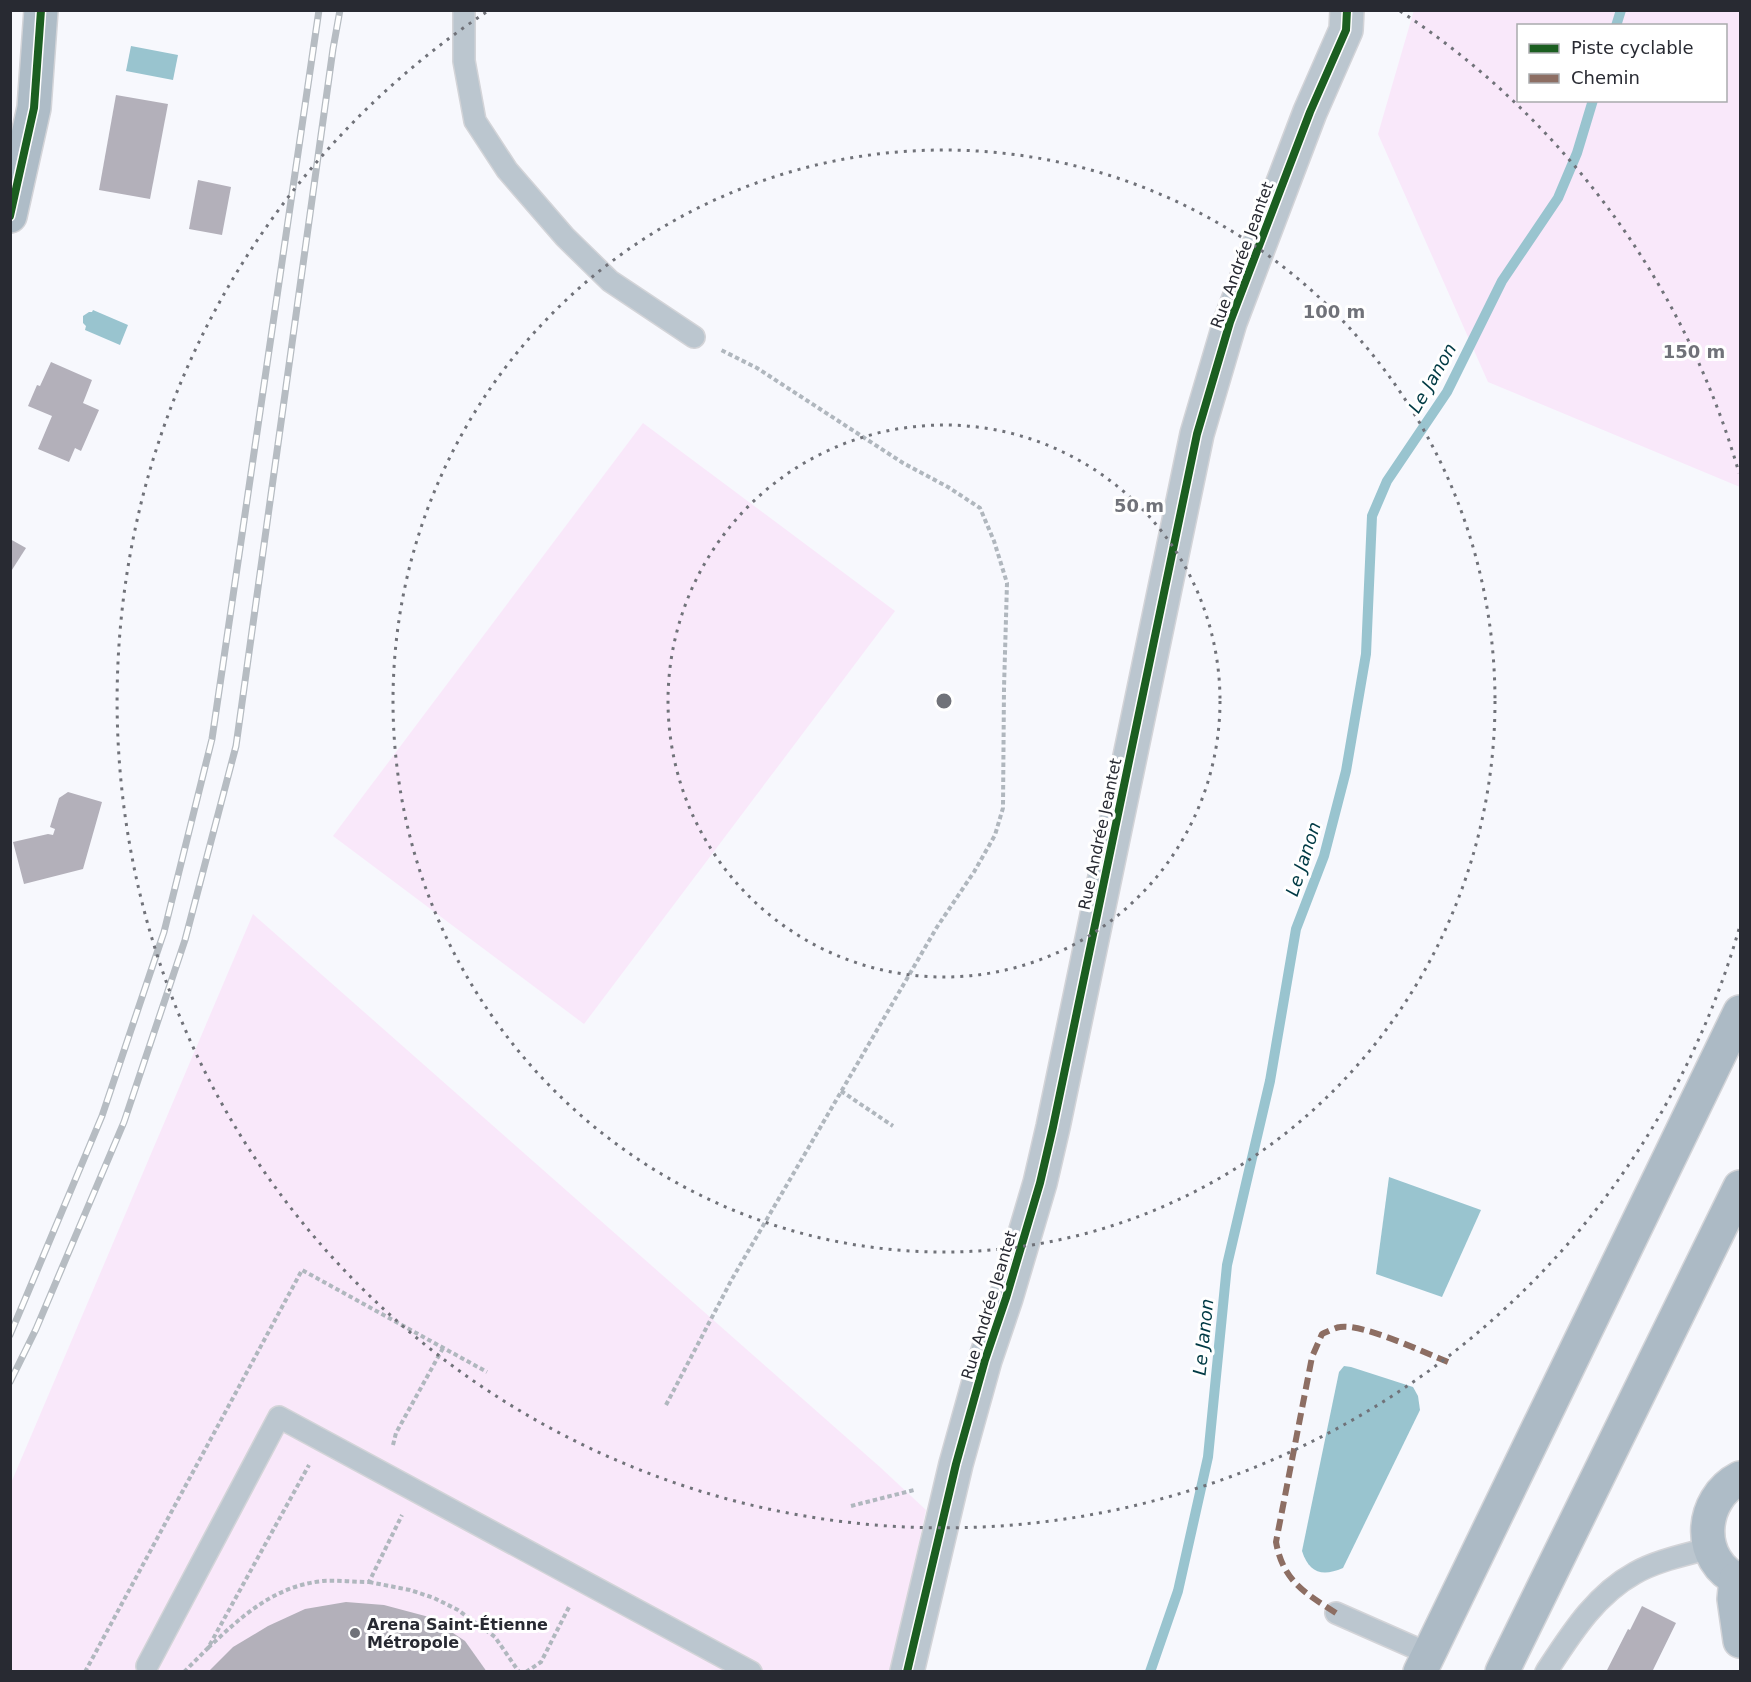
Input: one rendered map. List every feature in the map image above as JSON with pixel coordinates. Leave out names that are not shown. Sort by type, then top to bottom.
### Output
[{"type":"highway","points":[[1424,1663],[1740,1012]]},
{"type":"highway","points":[[1502,1671],[1740,1187]]},
{"type":"main road","points":[[10,216],[34,108],[41,10]]},
{"type":"main road","points":[[1740,1478],[1730,1483],[1717,1496],[1710,1513],[1707,1531],[1710,1548],[1716,1561],[1738,1580],[1734,1599],[1740,1641]]},
{"type":"street","name":"Rue Andrée Jeantet","points":[[907,1671],[951,1481],[1051,1139],[1197,434],[1230,322],[1310,112],[1346,30],[1347,10]]},
{"type":"lane","points":[[464,10],[464,61],[475,121],[507,170],[565,237],[610,281],[694,337]]},
{"type":"lane","points":[[147,1666],[279,1417],[751,1671]]},
{"type":"lane","points":[[1546,1671],[1578,1622],[1610,1589],[1636,1572],[1710,1548]]},
{"type":"lane","points":[[1336,1613],[1424,1663]]},
{"type":"path","points":[[666,1405],[732,1279],[937,927],[974,872],[995,835],[1003,808],[1007,583],[980,508],[948,487],[903,463],[757,368],[694,337]]},
{"type":"path","points":[[841,1091],[893,1126]]},
{"type":"path","points":[[393,1448],[396,1432],[443,1348]]},
{"type":"path","points":[[208,1648],[322,1440]]},
{"type":"path","points":[[851,1506],[951,1481]]},
{"type":"path","points":[[369,1582],[405,1510],[422,1494]]},
{"type":"path","points":[[184,1671],[239,1618],[277,1593],[322,1581],[369,1582],[410,1590],[434,1598],[458,1611],[495,1637],[519,1671]]},
{"type":"path","points":[[526,1671],[541,1662],[572,1600],[589,1583]]},
{"type":"shaded area","points":[[1414,10],[1740,11],[1740,487],[1488,382],[1378,134]]},
{"type":"shaded area","points":[[643,423],[895,611],[584,1024],[333,836]]},
{"type":"shaded area","points":[[253,914],[926,1510],[891,1671],[11,1672],[11,1483]]},
{"type":"water","points":[[131,46],[178,55],[173,80],[126,71]]},
{"type":"water","points":[[93,310],[128,325],[120,345],[85,330],[83,316]]},
{"type":"water","points":[[1389,1177],[1481,1210],[1442,1297],[1376,1274]]},
{"type":"water","points":[[1344,1366],[1413,1387],[1418,1396],[1420,1410],[1343,1568],[1323,1572],[1317,1571],[1308,1564],[1302,1551],[1339,1372]]},
{"type":"building","points":[[116,95],[168,104],[150,199],[99,190]]},
{"type":"building","points":[[198,180],[231,187],[222,235],[189,229]]},
{"type":"building","points":[[51,362],[92,380],[83,403],[99,410],[81,451],[75,448],[69,462],[38,449],[52,416],[28,406]]},
{"type":"building","points":[[10,539],[26,548],[10,573]]},
{"type":"building","points":[[68,792],[102,802],[83,869],[24,884],[13,842],[48,834],[53,835],[55,829],[50,827],[59,798]]},
{"type":"building","name":"Arena Saint-Étienne Métropole","points":[[346,1602],[384,1605],[429,1617],[465,1641],[487,1672],[208,1672],[233,1647],[268,1626],[305,1609]]},
{"type":"building","points":[[1642,1606],[1676,1623],[1652,1672],[1606,1672],[1628,1629],[1630,1630]]},
{"type":"waterway","name":"Le Janon","points":[[1617,24],[1621,10]]},
{"type":"waterway","name":"Le Janon","points":[[1150,1672],[1178,1591],[1208,1457],[1227,1265],[1270,1081],[1296,929],[1324,856],[1346,771],[1366,654],[1372,516],[1387,481],[1447,392],[1502,281],[1558,198],[1577,153],[1592,102]]},
{"type":"railway","points":[[10,1335],[102,1116],[164,932],[212,739],[319,10]]},
{"type":"railway","points":[[10,1382],[36,1329],[124,1122],[185,940],[236,746],[340,10]]},
{"type":"marked path","points":[[1336,1613],[1297,1585],[1284,1567],[1276,1542],[1312,1357],[1322,1334],[1340,1327],[1350,1327],[1394,1340],[1448,1362]]},
{"type":"cycle path","points":[[10,216],[34,108],[41,10]]},
{"type":"cycle path","points":[[907,1672],[956,1464],[985,1360],[1040,1183],[1197,434],[1230,322],[1310,112],[1346,30],[1347,10]]},
{"type":"place","name":"Arena Saint-Étienne Métropole","points":[[355,1633]]}]
